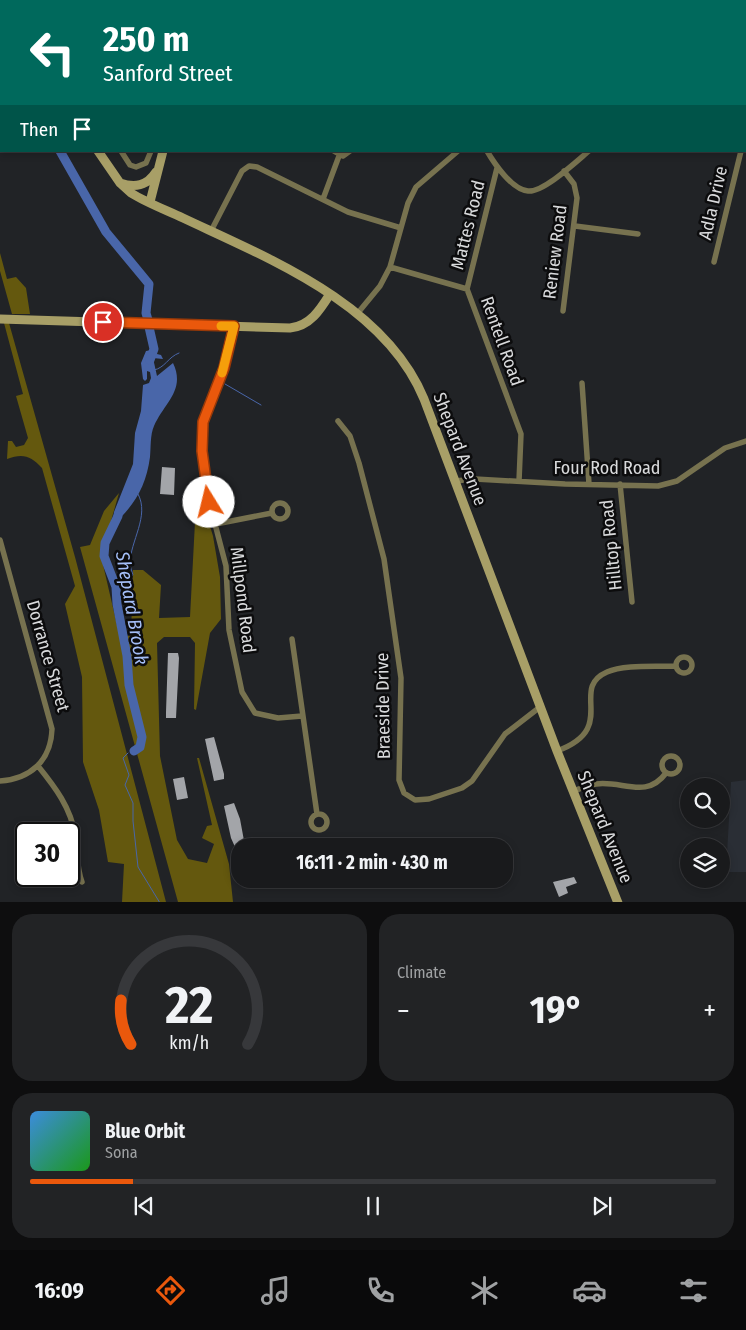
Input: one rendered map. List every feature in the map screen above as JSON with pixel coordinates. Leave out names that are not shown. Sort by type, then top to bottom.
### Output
[{"type":"main road","name":"Shepard Avenue","points":[[99,152],[120,183],[131,193],[308,279],[330,294],[357,314],[397,354],[412,374],[455,481],[557,751],[618,902]]},
{"type":"main road","points":[[150,202],[163,152]]},
{"type":"main road","points":[[120,183],[128,186],[143,184],[154,175],[160,164]]},
{"type":"main road","points":[[0,319],[290,328],[302,326],[313,318],[330,294]]},
{"type":"street","points":[[122,152],[130,165],[136,167],[144,165],[150,152]]},
{"type":"street","points":[[335,152],[339,156]]},
{"type":"street","points":[[339,156],[346,155],[349,152]]},
{"type":"street","points":[[357,314],[380,286],[390,267],[408,202],[416,187],[457,152]]},
{"type":"street","points":[[488,152],[497,168],[518,187],[528,191],[540,189],[588,152]]},
{"type":"street","name":"Adla Drive","points":[[714,262],[741,152]]},
{"type":"street","points":[[323,199],[339,156]]},
{"type":"street","points":[[211,231],[242,171],[249,166],[258,167],[348,212],[401,228]]},
{"type":"street","name":"Mattes Road","points":[[467,289],[497,168]]},
{"type":"street","name":"Reniew Road","points":[[563,311],[577,198],[574,184],[564,171]]},
{"type":"street","points":[[575,226],[638,234]]},
{"type":"street","name":"Rentell Road","points":[[390,267],[467,289],[521,434],[519,481]]},
{"type":"street","name":"Millpond Road","points":[[234,326],[224,368],[205,414],[202,431],[206,486],[226,566],[229,630],[242,692],[255,714],[278,718],[302,716]]},
{"type":"street","points":[[582,383],[589,484]]},
{"type":"street","name":"Braeside Drive","points":[[338,421],[350,436],[359,463],[384,559],[401,678],[399,780],[404,793],[415,800],[429,800],[462,788],[472,781],[491,750],[505,734],[540,707]]},
{"type":"street","name":"Four Rod Road","points":[[455,481],[475,479],[658,486],[670,484],[686,476],[725,448],[746,440]]},
{"type":"street","name":"Hilltop Road","points":[[620,484],[632,602]]},
{"type":"street","points":[[216,524],[272,513]]},
{"type":"street","name":"Dorrance Street","points":[[0,540],[51,721],[52,735],[49,749],[38,766]]},
{"type":"street","points":[[292,639],[317,814]]},
{"type":"street","points":[[557,751],[572,746],[587,733],[592,715],[590,695],[592,686],[602,674],[616,669],[676,666]]},
{"type":"street","points":[[0,781],[21,777],[38,766],[55,786],[68,808],[75,833],[77,870],[82,882]]},
{"type":"street","points":[[573,791],[595,784],[640,789],[650,786],[666,773]]},
{"type":"shaded area","points":[[0,253],[7,279],[16,277],[26,288],[30,314],[12,314],[0,271]]},
{"type":"shaded area","points":[[4,323],[9,323],[75,557],[166,902],[122,902],[124,864],[108,862],[99,810],[83,762],[82,677],[65,604],[75,586],[42,468],[30,458],[18,456],[7,459],[8,441],[12,441],[16,447],[24,445],[28,438],[16,396],[23,394]]},
{"type":"shaded area","points":[[119,493],[101,556],[120,638],[131,635],[133,570],[143,570],[161,585],[159,618],[190,617],[196,503],[203,503],[213,536],[220,577],[221,619],[210,633],[196,710],[194,709],[195,643],[190,637],[164,637],[157,643],[160,756],[177,840],[188,859],[207,863],[214,844],[202,838],[207,826],[212,825],[197,758],[199,758],[229,864],[233,902],[178,902],[80,547],[90,545],[104,511]]},
{"type":"shaded area","points":[[746,780],[746,872],[730,872],[730,838],[728,838],[728,828],[730,828],[731,782]]},
{"type":"water","points":[[157,349],[157,354],[161,355],[163,359],[153,358],[157,376],[173,363],[177,381],[175,389],[153,430],[148,468],[142,487],[127,511],[112,526],[114,512],[133,464],[135,433],[141,411],[143,385],[149,383],[151,378],[150,372],[147,371],[147,379],[145,381],[143,379],[141,363],[146,351]]},
{"type":"building","points":[[162,467],[175,468],[174,495],[160,494]]},
{"type":"building","points":[[168,653],[178,653],[179,658],[176,718],[166,718]]},
{"type":"building","points":[[214,737],[224,779],[214,781],[205,739]]},
{"type":"building","points":[[184,777],[188,798],[177,800],[173,779]]},
{"type":"building","points":[[234,803],[240,819],[244,838],[231,838],[224,806]]},
{"type":"building","points":[[574,877],[577,883],[566,887],[568,893],[559,897],[553,882]]},
{"type":"waterway","name":"Shepard Brook","points":[[61,152],[106,232],[149,284],[146,313],[148,320]]},
{"type":"waterway","name":"Shepard Brook","points":[[149,327],[154,349],[150,360]]},
{"type":"waterway","points":[[154,370],[179,353]]},
{"type":"waterway","points":[[225,384],[261,405]]},
{"type":"waterway","points":[[116,587],[133,575],[130,565],[131,555],[142,511],[138,494]]},
{"type":"waterway","name":"Shepard Brook","points":[[118,516],[105,543],[104,556],[116,587],[117,604],[127,656],[129,685],[142,737],[140,747],[134,751]]},
{"type":"waterway","name":"Shepard Brook","points":[[128,753],[123,758],[129,775],[125,785],[133,803],[138,867],[159,902]]},
{"type":"slow traffic","points":[[221,326],[234,326],[233,339],[222,373]]},
{"type":"route","points":[[103,322],[234,326],[233,339],[224,368],[203,422],[202,451],[209,502]]}]
